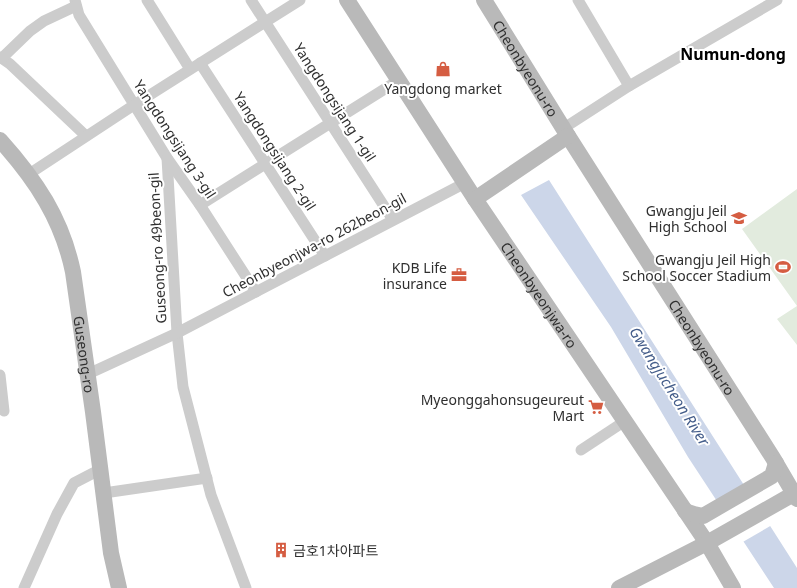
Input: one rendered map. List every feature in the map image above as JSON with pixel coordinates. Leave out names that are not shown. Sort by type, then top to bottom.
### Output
[{"type":"street","points":[[147,0],[190,69]]},
{"type":"street","name":"Yangdongsijang 1-gil","points":[[251,0],[393,220]]},
{"type":"street","points":[[29,174],[190,69],[300,0]]},
{"type":"street","name":"Cheonbyeonjwa-ro","points":[[347,0],[475,199],[685,511],[710,540],[733,588]]},
{"type":"street","name":"Cheonbyeonu-ro","points":[[484,0],[774,470],[794,495]]},
{"type":"street","points":[[578,0],[629,86]]},
{"type":"street","points":[[475,199],[629,86],[777,0]]},
{"type":"street","points":[[75,3],[30,31],[1,58],[10,64],[86,136]]},
{"type":"street","name":"Yangdongsijang 3-gil","points":[[75,3],[79,15],[167,158],[200,205],[256,292]]},
{"type":"street","name":"Yangdongsijang 2-gil","points":[[200,63],[326,256]]},
{"type":"street","points":[[200,205],[399,80]]},
{"type":"street","name":"Guseong-ro","points":[[0,140],[29,174],[48,204],[59,226],[68,250],[73,272],[88,374],[113,564],[119,588]]},
{"type":"street","name":"Guseong-ro 49beon-gil","points":[[88,374],[177,333],[167,158]]},
{"type":"street","name":"Cheonbyeonjwa-ro 262beon-gil","points":[[177,333],[465,183]]},
{"type":"street","points":[[177,333],[183,387],[211,495],[246,588]]},
{"type":"street","points":[[0,375],[4,411]]},
{"type":"street","points":[[581,450],[625,421]]},
{"type":"street","points":[[24,588],[57,514],[74,483],[101,469]]},
{"type":"street","points":[[685,511],[703,516],[774,470]]},
{"type":"street","points":[[104,493],[207,478]]},
{"type":"street","points":[[619,588],[640,583],[710,540],[794,495]]},
{"type":"shaded area","name":"Gwangju Jeil High School Soccer Stadium","points":[[797,189],[797,306],[742,229]]},
{"type":"shaded area","points":[[797,306],[797,345],[777,319]]},
{"type":"water","name":"Gwangjucheon River","points":[[549,180],[797,568],[797,588],[774,588],[688,457],[611,327],[521,195]]},
{"type":"pier","points":[[748,488],[772,525],[741,543],[717,505]]},
{"type":"place","name":"Yangdong market","points":[[443,69]]},
{"type":"place","name":"Gwangju Jeil High School","points":[[739,218]]},
{"type":"place","name":"Gwangju Jeil High School Soccer Stadium","points":[[783,267]]},
{"type":"place","name":"KDB Life insurance","points":[[459,275]]},
{"type":"place","name":"Myeonggahonsugeureut Mart","points":[[596,407]]},
{"type":"place","name":"금호1차아파트","points":[[281,550]]},
{"type":"district","name":"Numun-dong","points":[[733,54]]}]
